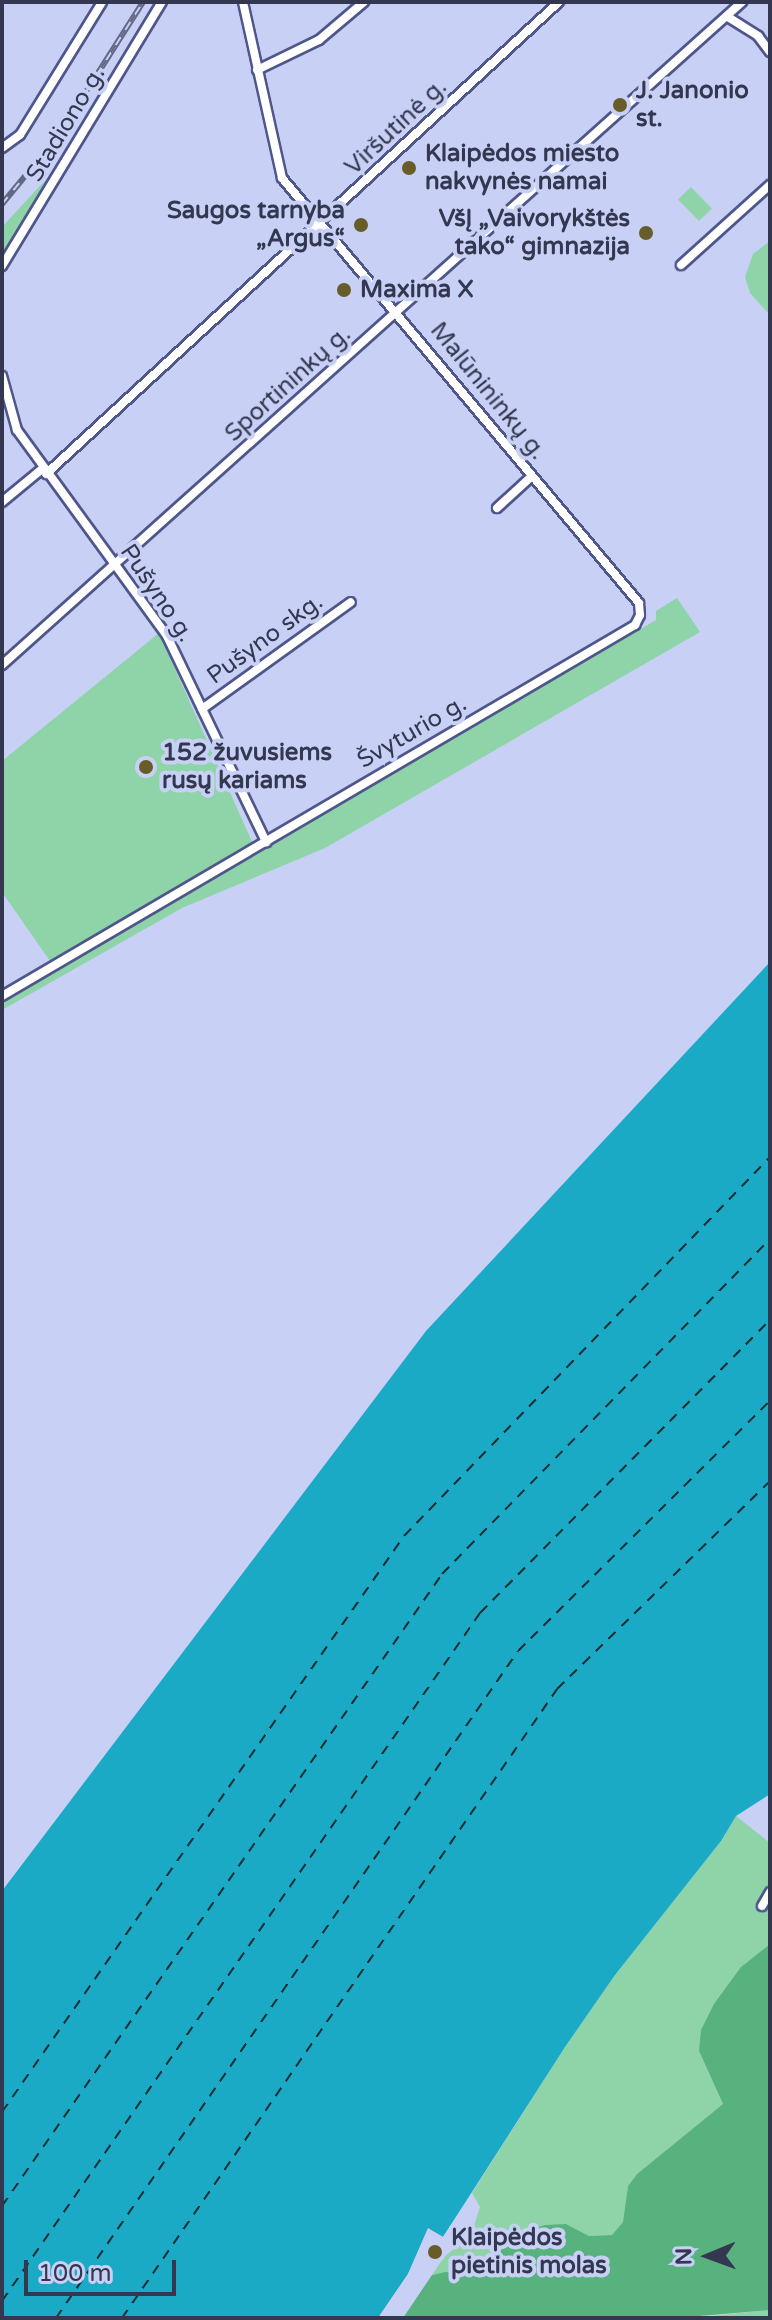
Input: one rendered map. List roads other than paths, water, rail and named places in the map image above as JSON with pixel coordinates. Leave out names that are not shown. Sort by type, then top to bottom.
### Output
[{"type":"street","points":[[2,148],[20,135],[102,2]]},
{"type":"street","name":"Stadiono g.","points":[[2,266],[162,2]]},
{"type":"street","name":"Malūnininkų g.","points":[[243,2],[282,178],[398,312],[639,603],[640,615],[635,625]]},
{"type":"street","points":[[257,70],[319,40],[364,2]]},
{"type":"street","name":"Viršutinė g.","points":[[44,471],[320,225],[559,2]]},
{"type":"street","name":"Sportininkų g.","points":[[2,665],[742,2]]},
{"type":"street","points":[[728,17],[758,36],[770,52]]},
{"type":"street","points":[[681,265],[770,185]]},
{"type":"street","name":"Pušyno g.","points":[[2,376],[11,417],[44,471],[167,636],[266,842]]},
{"type":"street","points":[[2,502],[44,471]]},
{"type":"street","points":[[497,508],[532,476]]},
{"type":"street","name":"Pušyno skg.","points":[[202,709],[351,602]]},
{"type":"street","name":"Švyturio g.","points":[[2,996],[635,625]]},
{"type":"street","points":[[762,1906],[770,1892]]},
{"type":"water","points":[[770,962],[770,1794],[736,1816],[721,1841],[615,1975],[443,2237],[428,2229],[408,2274],[378,2318],[2,2318],[2,1891],[426,1331]]},
{"type":"railway","points":[[2,204],[58,136],[143,2]]},
{"type":"place","name":"J. Janonio st.","points":[[620,105]]},
{"type":"place","name":"Klaipėdos miesto nakvynės namai","points":[[409,168]]},
{"type":"place","name":"Saugos tarnyba „Argus“","points":[[361,225]]},
{"type":"place","name":"VšĮ „Vaivorykštės tako“ gimnazija","points":[[646,233]]},
{"type":"place","name":"Maxima X","points":[[344,290]]},
{"type":"place","name":"152 žuvusiems rusų kariams","points":[[146,767]]},
{"type":"place","name":"Klaipėdos pietinis molas","points":[[435,2252]]}]
